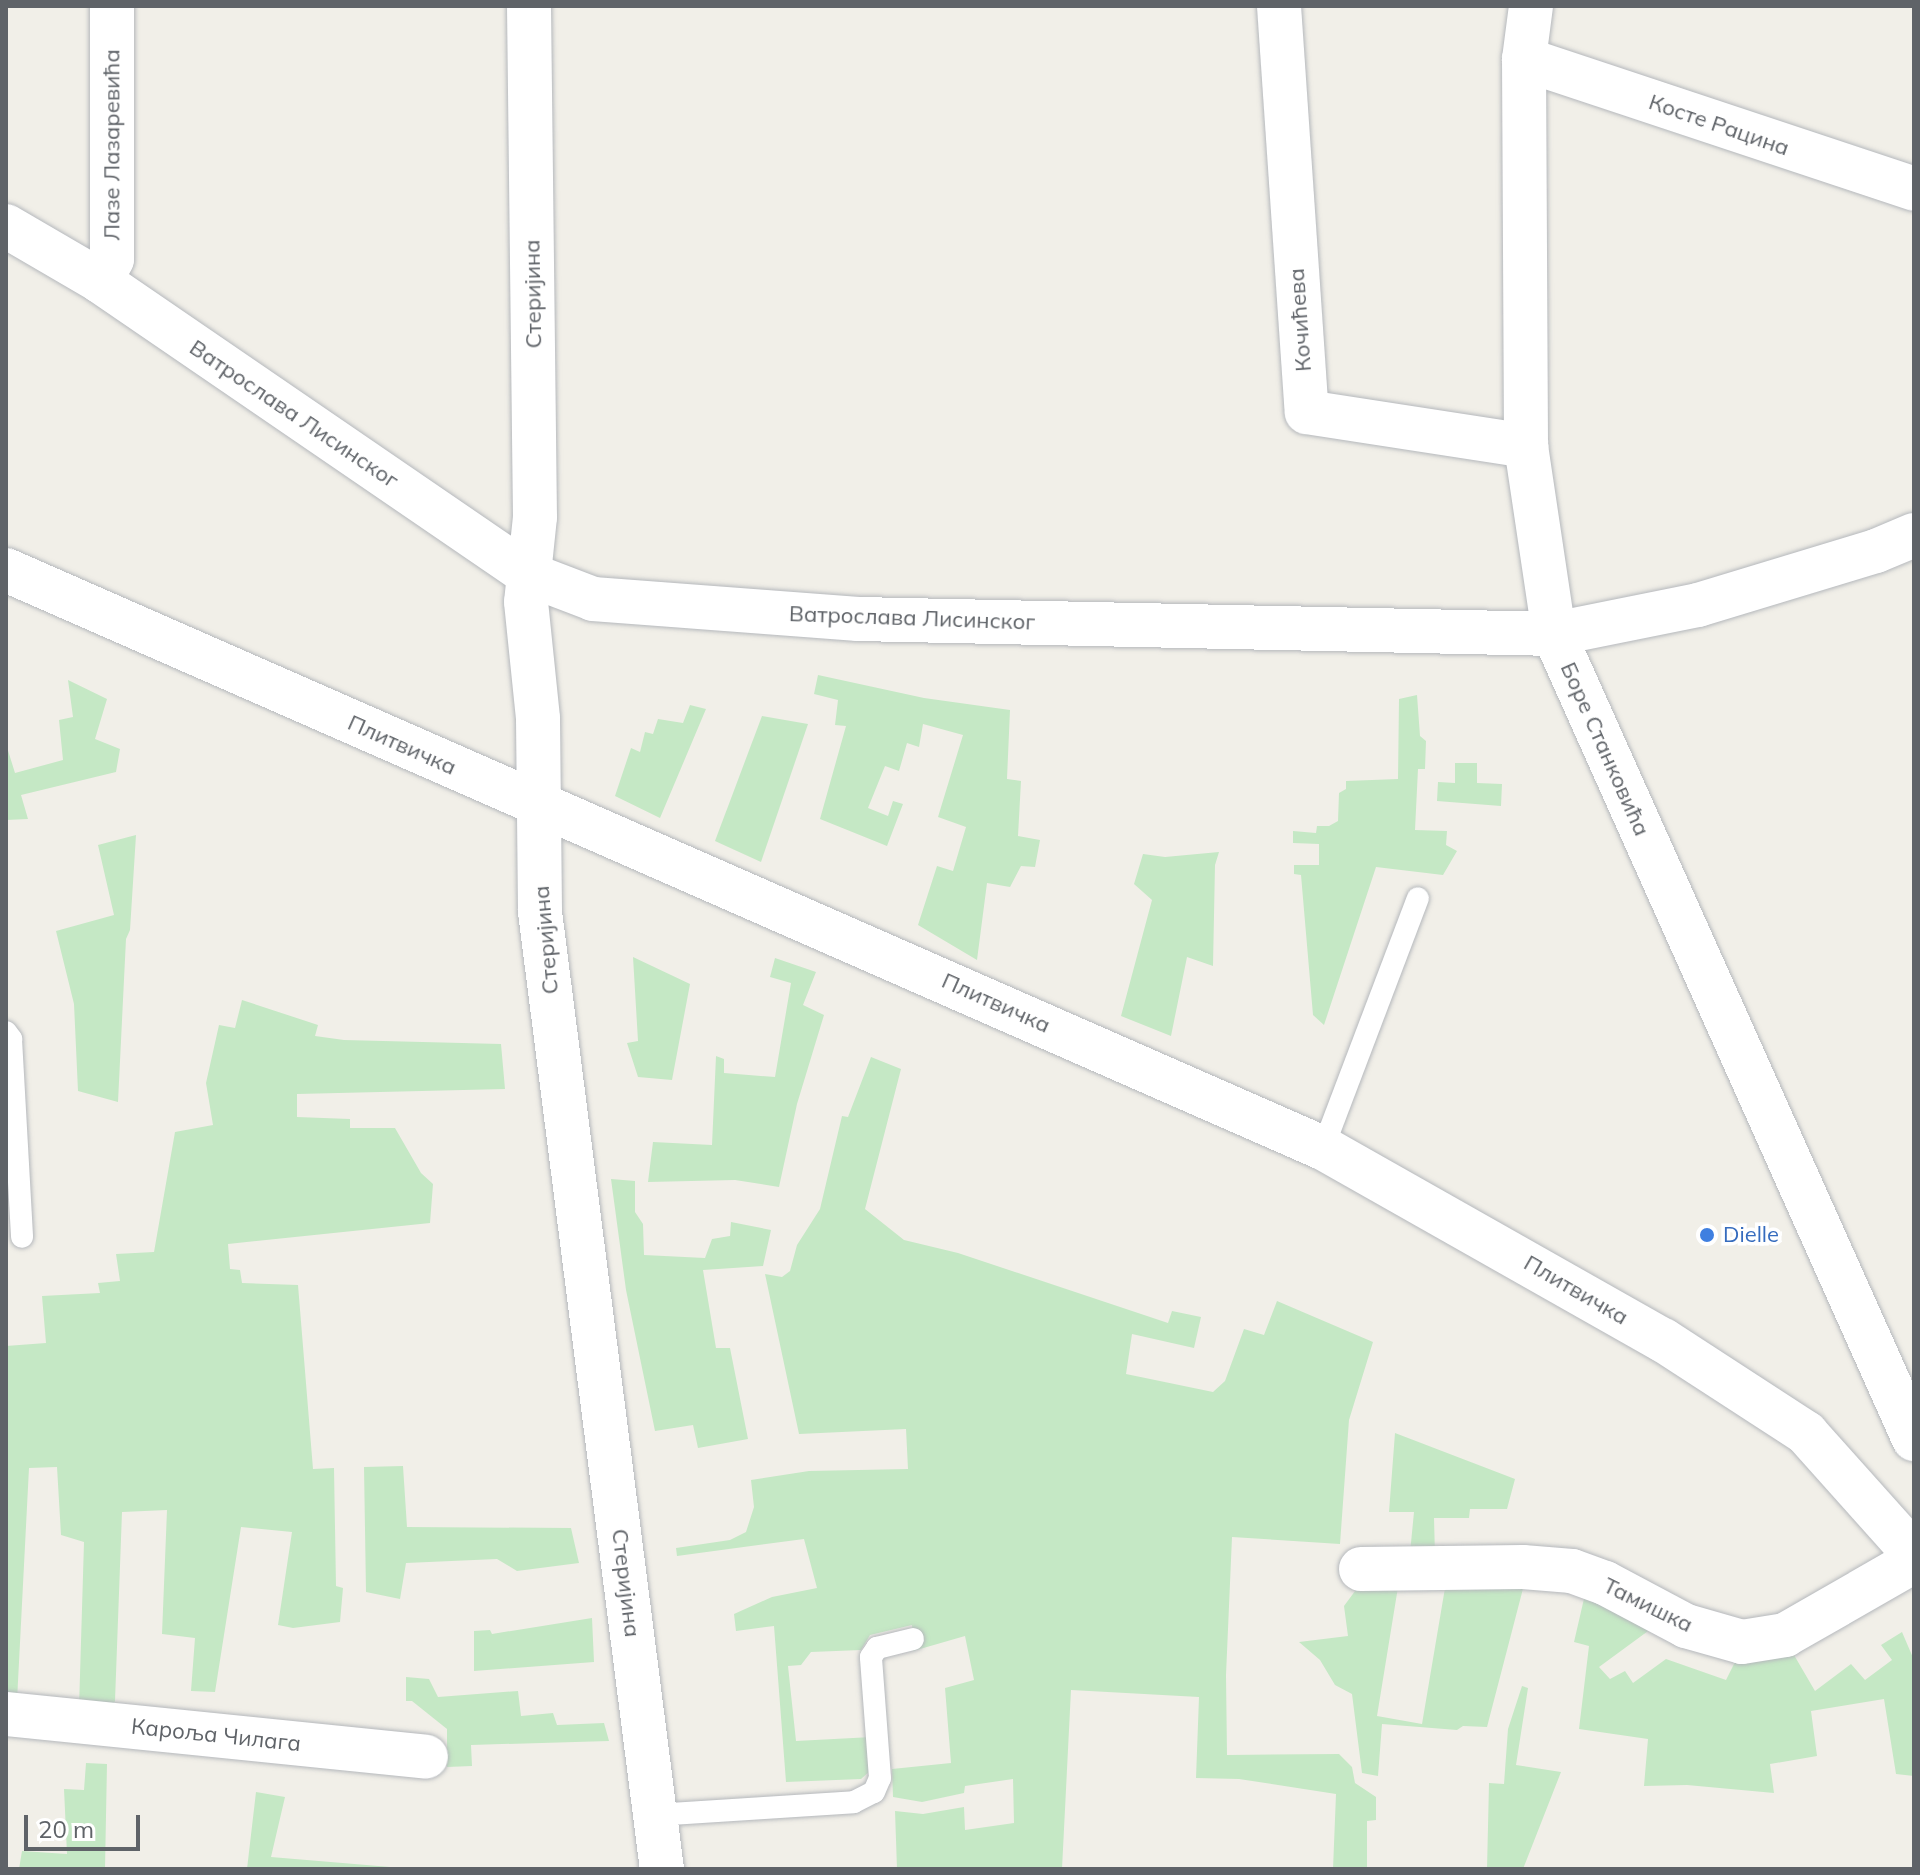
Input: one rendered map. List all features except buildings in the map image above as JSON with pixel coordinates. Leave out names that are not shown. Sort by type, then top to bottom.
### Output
[{"type":"street","name":"Лазе Лазаревића","points":[[100,281],[112,259],[112,6]]},
{"type":"street","name":"Стеријина","points":[[529,6],[535,517],[526,602],[538,719],[540,912],[662,1869]]},
{"type":"street","name":"Кочићева","points":[[1279,6],[1307,412],[1526,446]]},
{"type":"street","name":"Боре Станковића","points":[[1531,6],[1524,59],[1526,446],[1554,634],[1914,1439]]},
{"type":"street","name":"Косте Рацина","points":[[1524,59],[1914,189]]},
{"type":"street","name":"Ватрослава Лисинског","points":[[6,226],[100,281],[528,574],[593,599],[858,619],[1554,634],[1698,605],[1876,551],[1914,535]]},
{"type":"street","name":"Плитвичка","points":[[6,570],[1323,1148],[1663,1340],[1806,1433],[1914,1554]]},
{"type":"street","name":"Тамишка","points":[[1361,1569],[1523,1567],[1572,1571],[1605,1583],[1686,1626],[1742,1642],[1785,1635],[1914,1561]]},
{"type":"street","name":"Кароља Чилага","points":[[6,1714],[426,1757]]},
{"type":"lane","points":[[1323,1148],[1418,898]]},
{"type":"lane","points":[[6,1032],[11,1039],[22,1237]]},
{"type":"lane","points":[[655,1815],[854,1802],[874,1792],[880,1778],[871,1657],[877,1648],[913,1639]]},
{"type":"green space","points":[[818,675],[924,698],[1010,710],[1007,779],[1021,781],[1018,836],[1040,840],[1035,867],[1021,866],[1010,887],[987,883],[977,960],[918,925],[937,866],[953,871],[966,827],[938,817],[963,735],[923,724],[919,747],[907,743],[899,771],[885,766],[868,808],[888,816],[893,801],[903,804],[887,846],[820,819],[846,726],[835,725],[838,700],[814,694]]},
{"type":"green space","points":[[68,680],[107,699],[95,739],[120,749],[116,772],[21,795],[28,819],[6,820],[6,744],[15,773],[63,760],[59,720],[73,717]]},
{"type":"green space","points":[[1417,695],[1420,736],[1426,741],[1425,769],[1418,769],[1415,830],[1447,831],[1446,845],[1457,851],[1443,875],[1376,867],[1324,1025],[1313,1015],[1301,875],[1294,874],[1294,865],[1319,865],[1319,844],[1293,843],[1293,831],[1316,833],[1317,826],[1329,826],[1338,821],[1339,793],[1346,789],[1346,781],[1398,779],[1399,699]]},
{"type":"green space","points":[[690,705],[706,709],[660,818],[615,796],[631,748],[640,752],[645,732],[653,734],[658,719],[683,723]]},
{"type":"green space","points":[[762,716],[808,724],[761,862],[715,841]]},
{"type":"green space","points":[[1455,763],[1477,763],[1477,783],[1502,784],[1501,806],[1437,801],[1438,782],[1455,783]]},
{"type":"green space","points":[[136,835],[130,930],[126,939],[118,1102],[78,1091],[74,1004],[56,931],[114,915],[98,845]]},
{"type":"green space","points":[[1219,852],[1215,865],[1213,966],[1187,957],[1171,1036],[1121,1016],[1152,900],[1134,884],[1143,854],[1165,857]]},
{"type":"green space","points":[[633,957],[690,984],[672,1080],[638,1077],[627,1043],[638,1041]]},
{"type":"green space","points":[[775,958],[816,972],[803,1005],[824,1015],[797,1104],[779,1187],[735,1180],[648,1182],[653,1142],[712,1145],[716,1056],[724,1059],[724,1073],[775,1077],[791,983],[770,977]]},
{"type":"green space","points":[[242,1000],[318,1025],[315,1036],[344,1040],[501,1044],[505,1089],[297,1094],[297,1117],[350,1119],[350,1128],[395,1128],[421,1173],[433,1184],[430,1223],[228,1244],[230,1269],[240,1270],[242,1283],[298,1285],[313,1469],[334,1468],[336,1586],[343,1588],[340,1622],[293,1628],[278,1625],[292,1532],[241,1527],[215,1692],[191,1691],[195,1638],[162,1634],[167,1510],[122,1512],[115,1701],[111,1709],[79,1708],[84,1542],[61,1535],[57,1467],[29,1468],[17,1701],[6,1700],[6,1346],[46,1343],[42,1296],[100,1293],[98,1283],[120,1281],[116,1254],[154,1252],[175,1132],[213,1125],[206,1083],[219,1025],[235,1028]]},
{"type":"green space","points":[[871,1057],[901,1069],[865,1209],[904,1240],[958,1253],[1168,1323],[1172,1311],[1201,1317],[1194,1348],[1132,1334],[1126,1374],[1213,1392],[1225,1381],[1244,1329],[1264,1335],[1277,1301],[1373,1342],[1349,1420],[1340,1544],[1232,1537],[1226,1675],[1227,1755],[1339,1754],[1352,1767],[1355,1783],[1376,1797],[1376,1820],[1367,1821],[1367,1869],[1333,1869],[1336,1794],[1239,1779],[1196,1778],[1199,1697],[1071,1690],[1062,1869],[897,1869],[895,1811],[923,1814],[964,1807],[965,1830],[1014,1823],[1013,1779],[965,1786],[964,1793],[922,1802],[893,1797],[892,1769],[951,1763],[945,1688],[974,1680],[965,1636],[913,1651],[912,1625],[870,1635],[861,1650],[811,1652],[801,1665],[788,1666],[796,1741],[872,1737],[870,1771],[861,1779],[786,1782],[774,1626],[736,1631],[734,1614],[772,1597],[817,1588],[804,1539],[677,1556],[676,1548],[730,1540],[746,1532],[754,1507],[751,1480],[809,1471],[908,1469],[906,1429],[799,1434],[765,1274],[782,1277],[790,1271],[797,1245],[820,1209],[842,1116],[848,1117]]},
{"type":"green space","points":[[611,1179],[635,1181],[635,1212],[643,1224],[644,1255],[705,1258],[712,1239],[730,1236],[731,1222],[771,1230],[763,1266],[703,1270],[716,1348],[730,1348],[748,1439],[698,1448],[693,1425],[655,1431],[626,1290]]},
{"type":"green space","points":[[1395,1433],[1515,1479],[1507,1509],[1470,1509],[1469,1518],[1434,1518],[1435,1555],[1410,1553],[1414,1512],[1389,1512]]},
{"type":"green space","points":[[403,1466],[407,1527],[571,1528],[579,1563],[517,1571],[497,1559],[406,1563],[400,1599],[366,1592],[364,1467]]},
{"type":"green space","points":[[1399,1581],[1377,1716],[1422,1724],[1446,1582],[1525,1581],[1487,1727],[1463,1726],[1457,1730],[1382,1724],[1378,1776],[1362,1773],[1352,1694],[1335,1685],[1320,1660],[1299,1642],[1348,1636],[1344,1606],[1361,1583]]},
{"type":"green space","points":[[1586,1590],[1659,1623],[1599,1667],[1610,1679],[1625,1671],[1633,1683],[1666,1659],[1726,1680],[1738,1656],[1787,1643],[1815,1691],[1851,1664],[1865,1680],[1892,1660],[1881,1645],[1902,1632],[1914,1660],[1914,1776],[1896,1774],[1884,1699],[1811,1711],[1817,1756],[1770,1764],[1774,1793],[1687,1785],[1644,1786],[1648,1739],[1579,1729],[1589,1646],[1574,1642]]},
{"type":"green space","points":[[592,1618],[594,1662],[474,1671],[474,1631],[490,1630],[492,1634]]},
{"type":"green space","points":[[406,1677],[429,1679],[438,1697],[518,1691],[521,1716],[553,1713],[557,1725],[604,1723],[609,1741],[471,1745],[472,1766],[447,1767],[447,1729],[412,1701],[406,1701]]},
{"type":"green space","points":[[1522,1686],[1528,1688],[1516,1765],[1561,1772],[1523,1869],[1487,1869],[1489,1783],[1504,1784],[1508,1729]]},
{"type":"green space","points":[[86,1763],[107,1764],[105,1869],[19,1869],[22,1851],[67,1854],[64,1789],[84,1790]]},
{"type":"green space","points":[[256,1792],[285,1797],[271,1857],[414,1869],[247,1869]]},
{"type":"place","name":"Dielle","points":[[1707,1235]]}]
